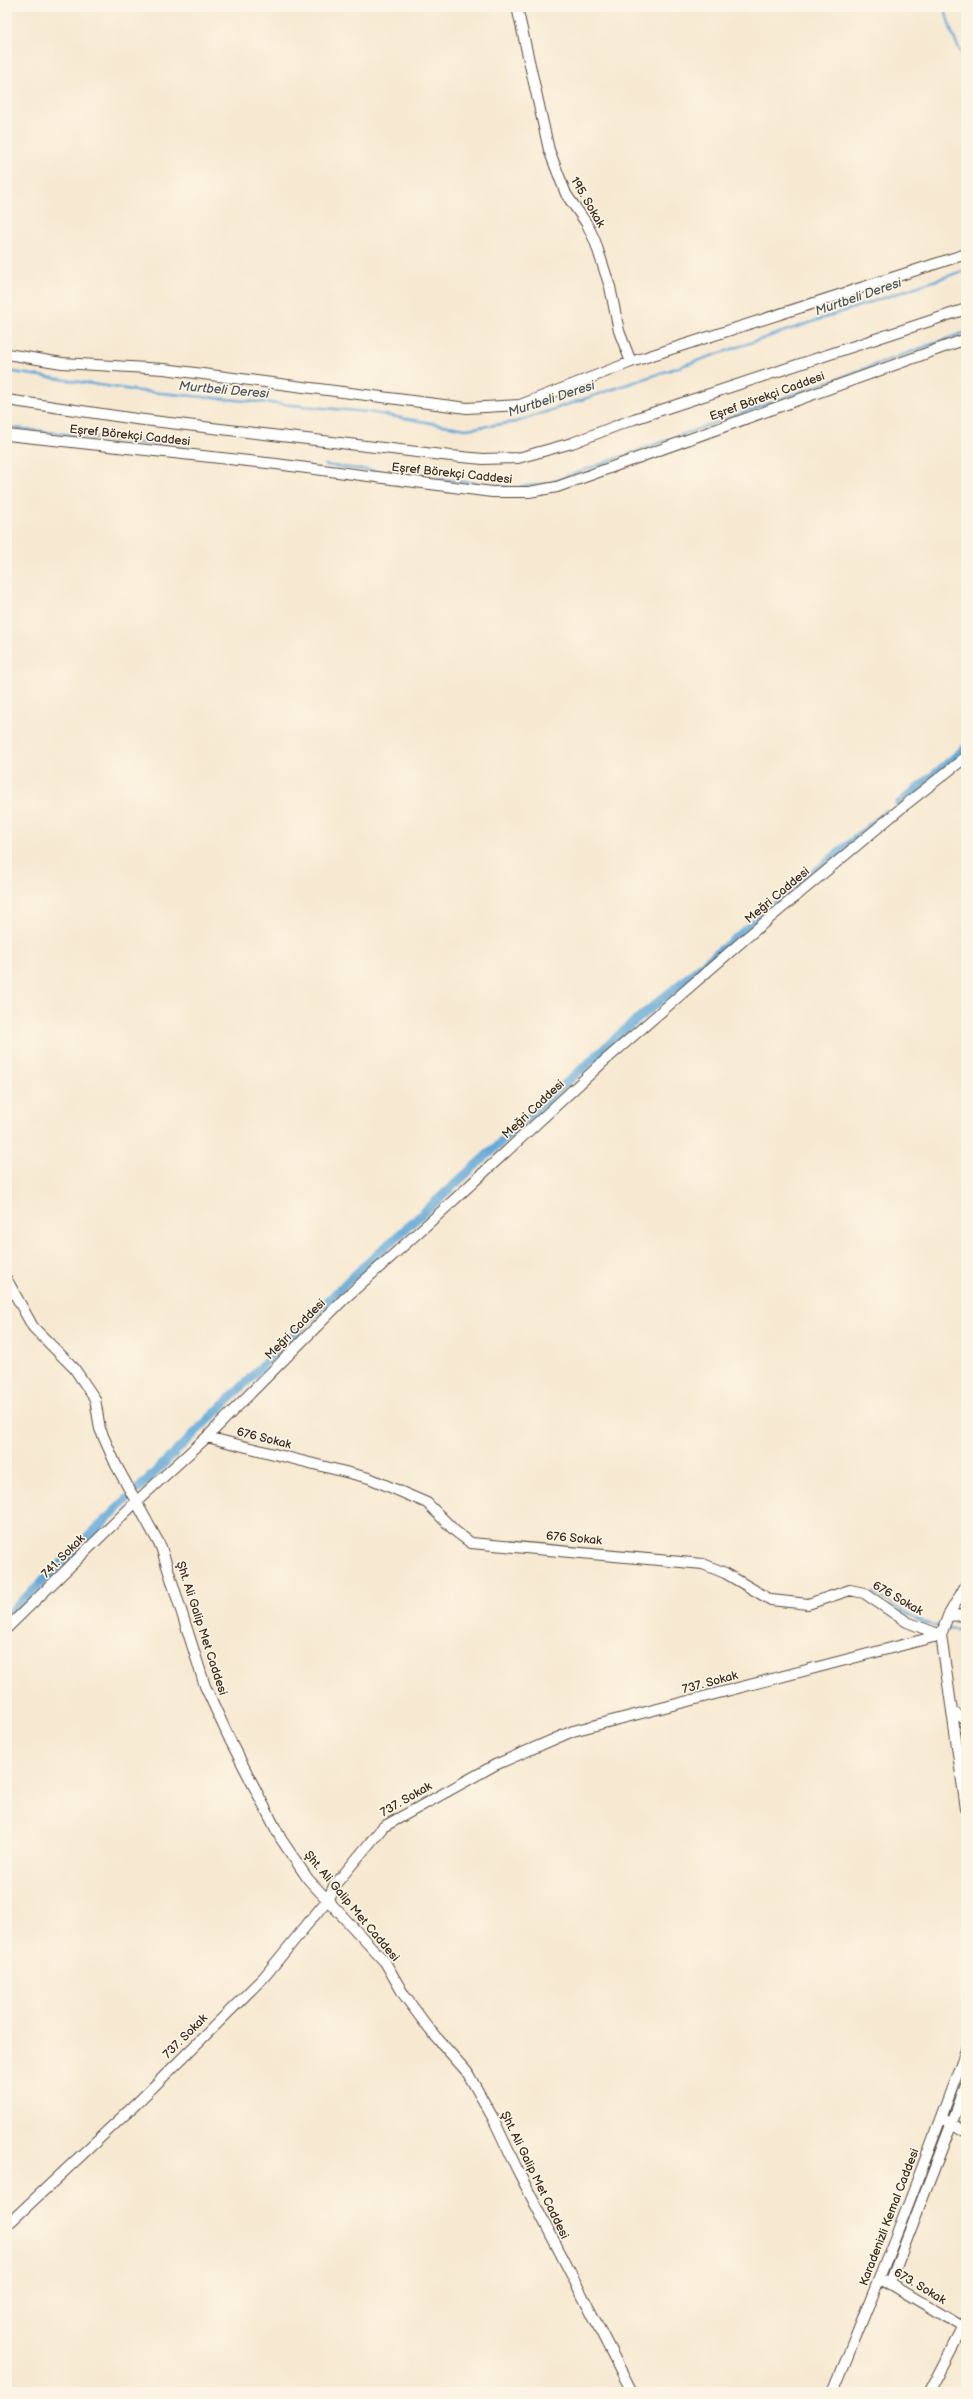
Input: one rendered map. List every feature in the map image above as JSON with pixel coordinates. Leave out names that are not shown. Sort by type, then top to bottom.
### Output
[{"type":"street","name":"195. Sokak","points":[[517,7],[549,150],[566,194],[586,224],[595,241],[610,287],[619,331],[631,362]]},
{"type":"street","points":[[7,354],[62,363],[164,369],[466,408],[493,408],[520,405],[631,362],[966,254]]},
{"type":"street","points":[[7,400],[136,419],[451,456],[483,459],[518,458],[572,443],[634,419],[966,309]]},
{"type":"street","name":"Eşref Börekçi Caddesi","points":[[7,435],[276,464],[492,492],[529,492],[556,486],[966,339]]},
{"type":"street","name":"Meğri Caddesi","points":[[137,1501],[207,1437],[344,1299],[447,1207],[602,1063],[787,904],[905,805],[966,757]]},
{"type":"street","name":"Şht. Ali Galip Met Caddesi","points":[[7,1280],[33,1326],[74,1368],[95,1400],[100,1429],[116,1465],[162,1547],[205,1686],[230,1740],[281,1839],[308,1878],[385,1962],[404,1995],[430,2030],[467,2072],[493,2118],[517,2169],[632,2392]]},
{"type":"street","name":"676 Sokak","points":[[207,1437],[369,1478],[427,1502],[455,1531],[471,1542],[702,1564],[725,1573],[771,1600],[808,1604],[850,1590],[864,1593],[907,1622],[944,1627]]},
{"type":"street","name":"741. Sokak","points":[[7,1628],[137,1501]]},
{"type":"street","points":[[966,1585],[944,1627],[952,1712],[966,1809]]},
{"type":"street","points":[[944,1627],[966,1615]]},
{"type":"street","name":"737. Sokak","points":[[7,2225],[136,2104],[264,1977],[328,1899],[334,1886],[384,1827],[495,1764],[574,1731],[944,1627]]},
{"type":"street","points":[[952,1712],[966,1718]]},
{"type":"street","name":"Karadenizli Kemal Caddesi","points":[[833,2392],[885,2280],[896,2231],[966,2050]]},
{"type":"street","points":[[885,2280],[966,2086]]},
{"type":"street","points":[[941,2117],[966,2132]]},
{"type":"street","name":"673. Sokak","points":[[885,2280],[965,2326]]},
{"type":"street","points":[[929,2392],[965,2326]]},
{"type":"waterway","points":[[944,7],[953,36],[966,63]]},
{"type":"waterway","name":"Murtbeli Deresi","points":[[7,371],[139,391],[368,412],[466,429],[516,422],[966,270]]},
{"type":"waterway","points":[[520,487],[549,483],[966,332]]},
{"type":"waterway","points":[[7,427],[262,458]]},
{"type":"waterway","points":[[325,465],[507,487]]},
{"type":"waterway","points":[[899,804],[966,748]]},
{"type":"waterway","points":[[138,1489],[349,1280],[629,1026],[886,814]]},
{"type":"waterway","points":[[7,1616],[127,1499]]},
{"type":"waterway","points":[[874,1593],[915,1619],[942,1628]]},
{"type":"waterway","points":[[947,1629],[966,1631]]}]
